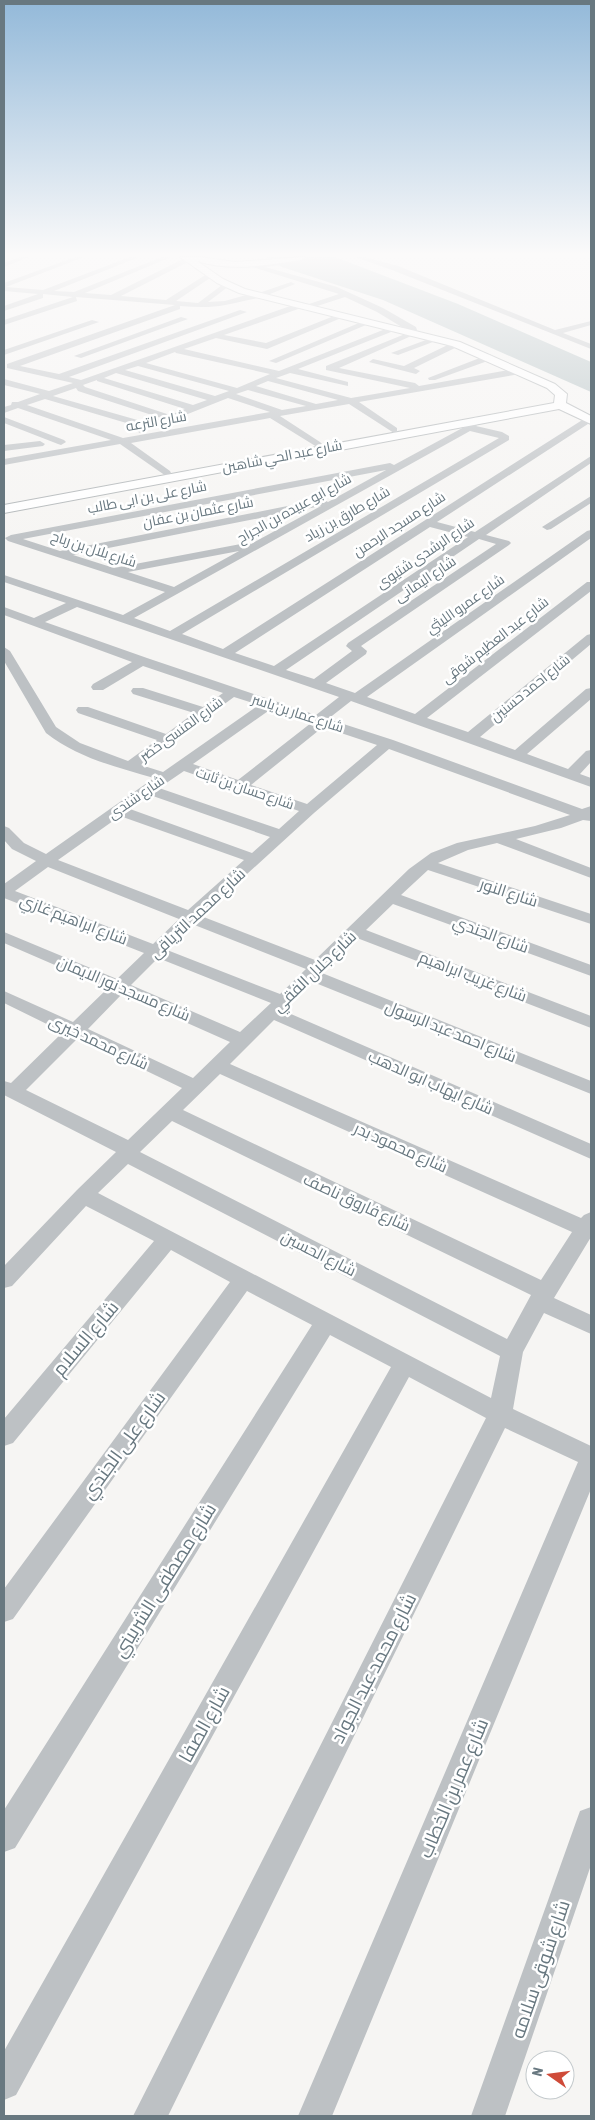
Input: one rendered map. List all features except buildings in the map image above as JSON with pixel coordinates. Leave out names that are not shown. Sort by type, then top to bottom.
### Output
[{"type":"main road","points":[[490,357],[557,390],[561,394],[560,402],[591,420]]},
{"type":"main road","name":"شارع عبد الحي شاهين","points":[[4,509],[472,424],[560,402]]},
{"type":"main road","name":"شارع عبد الحي شاهين","points":[[4,503],[394,430],[560,402]]},
{"type":"street","points":[[7,365],[32,356]]},
{"type":"street","points":[[70,359],[78,356]]},
{"type":"street","points":[[60,377],[118,356]]},
{"type":"street","points":[[4,410],[158,356],[176,361]]},
{"type":"street","points":[[202,356],[280,374]]},
{"type":"street","points":[[280,356],[269,360],[388,395]]},
{"type":"street","points":[[134,439],[136,433],[147,426],[208,404],[325,356]]},
{"type":"street","points":[[331,368],[358,356]]},
{"type":"street","points":[[350,372],[373,362],[397,356]]},
{"type":"street","points":[[415,356],[463,366]]},
{"type":"street","points":[[405,369],[430,356]]},
{"type":"street","points":[[308,363],[421,388],[430,379],[490,357]]},
{"type":"street","points":[[373,362],[422,372]]},
{"type":"street","points":[[138,363],[318,407]]},
{"type":"street","points":[[7,365],[60,377],[80,384]]},
{"type":"street","points":[[34,371],[52,365]]},
{"type":"street","points":[[117,371],[218,400]]},
{"type":"street","name":"شارع الترعه","points":[[4,462],[520,371]]},
{"type":"street","points":[[242,377],[265,380],[351,401],[394,430]]},
{"type":"street","points":[[96,378],[195,409]]},
{"type":"street","points":[[4,382],[147,426]]},
{"type":"street","points":[[80,384],[79,387],[81,389],[170,418]]},
{"type":"street","points":[[229,395],[277,414],[317,444]]},
{"type":"street","points":[[4,401],[122,441],[166,473]]},
{"type":"street","points":[[208,404],[250,419]]},
{"type":"street","points":[[4,420],[61,442]]},
{"type":"street","name":"شارع مسجد الرحمن","points":[[224,654],[591,420]]},
{"type":"street","name":"شارع ابو عبيده بن الجراح","points":[[124,620],[472,424]]},
{"type":"street","name":"شارع طارق بن زياد","points":[[170,636],[506,438],[472,424]]},
{"type":"street","points":[[4,439],[23,446]]},
{"type":"street","points":[[4,448],[93,440],[122,441]]},
{"type":"street","name":"شارع الرشدى شتيوى","points":[[274,671],[591,460]]},
{"type":"street","name":"شارع على بن ابى طالب","points":[[7,537],[407,462]]},
{"type":"street","name":"شارع عثمان بن عفان","points":[[60,554],[342,498]]},
{"type":"street","points":[[547,527],[591,498]]},
{"type":"street","name":"شارع اليمانى","points":[[315,685],[361,651],[352,646],[505,543],[428,523]]},
{"type":"street","name":"شارع عمرو الليثي","points":[[240,786],[320,721],[591,534]]},
{"type":"street","name":"شارع بلال بن رباح","points":[[7,537],[175,591]]},
{"type":"street","points":[[114,572],[262,543]]},
{"type":"street","name":"شارع عمار بن ياسر","points":[[4,578],[470,738],[591,782]]},
{"type":"street","name":"شارع عبد العظيم شوقى","points":[[417,720],[591,585]]},
{"type":"street","points":[[35,622],[76,603]]},
{"type":"street","name":"شارع عمار بن ياسر","points":[[4,611],[142,661],[589,814]]},
{"type":"street","name":"شارع احمد حسنين","points":[[470,738],[591,638]]},
{"type":"street","points":[[4,651],[51,730],[59,738],[83,750],[165,777]]},
{"type":"street","points":[[98,687],[142,661]]},
{"type":"street","points":[[138,691],[204,712]]},
{"type":"street","name":"شارع المنسى خضر","points":[[131,766],[232,692]]},
{"type":"street","points":[[518,755],[591,692]]},
{"type":"street","name":"شارع شندى","points":[[4,891],[269,704]]},
{"type":"street","points":[[83,710],[167,739]]},
{"type":"street","points":[[418,754],[446,730]]},
{"type":"street","name":"شارع محمد الترياقى","points":[[8,1089],[76,1031],[190,917],[309,810],[388,744]]},
{"type":"street","points":[[570,774],[591,754]]},
{"type":"street","name":"شارع حسان بن ثابت","points":[[181,765],[309,810]]},
{"type":"street","points":[[147,789],[281,835]]},
{"type":"street","points":[[117,810],[255,859]]},
{"type":"street","name":"شارع جلال الفقي","points":[[4,1280],[128,1152],[354,931],[426,864],[442,854],[498,838],[554,826],[589,814]]},
{"type":"street","name":"شارع احمد عبد الرسول","points":[[4,831],[18,846],[47,861],[190,917],[591,1088]]},
{"type":"street","points":[[498,838],[591,873]]},
{"type":"street","name":"شارع النور","points":[[426,864],[591,919]]},
{"type":"street","name":"شارع ابراهيم غازي","points":[[4,891],[156,951],[277,1006]]},
{"type":"street","name":"شارع الجندي","points":[[390,897],[591,971]]},
{"type":"street","name":"شارع غريب ابراهيم","points":[[354,931],[591,1022]]},
{"type":"street","name":"شارع مسجد نور الايمان","points":[[4,937],[243,1040]]},
{"type":"street","name":"شارع محمد خيرى","points":[[4,996],[194,1087]]},
{"type":"street","name":"شارع ايهاب ابو الدهب","points":[[277,1006],[591,1152]]},
{"type":"street","name":"شارع محمود بدر","points":[[217,1065],[587,1230]]},
{"type":"street","points":[[8,1089],[128,1152]]},
{"type":"street","name":"شارع فاروق ناصف","points":[[169,1112],[543,1297],[591,1325]]},
{"type":"street","name":"شارع الحسين","points":[[128,1152],[512,1352]]},
{"type":"street","points":[[84,1196],[404,1365],[591,1459]]},
{"type":"street","name":"شارع محمد عبد الجواد","points":[[150,2116],[500,1414],[512,1352],[543,1297],[587,1230]]},
{"type":"street","name":"شارع السلام","points":[[4,1436],[167,1240]]},
{"type":"street","name":"شارع على الجندي","points":[[4,1610],[243,1280]]},
{"type":"street","name":"شارع مصطفى الشربيني","points":[[4,1837],[325,1323]]},
{"type":"street","name":"شارع الصفا","points":[[4,2083],[404,1365]]},
{"type":"street","name":"شارع عمر بن الخطاب","points":[[315,2116],[591,1459]]},
{"type":"street","name":"شارع شوقى سلامه","points":[[488,2116],[591,1822]]},
{"type":"shaded area","points":[[509,356],[577,356],[591,362],[591,392]]}]
